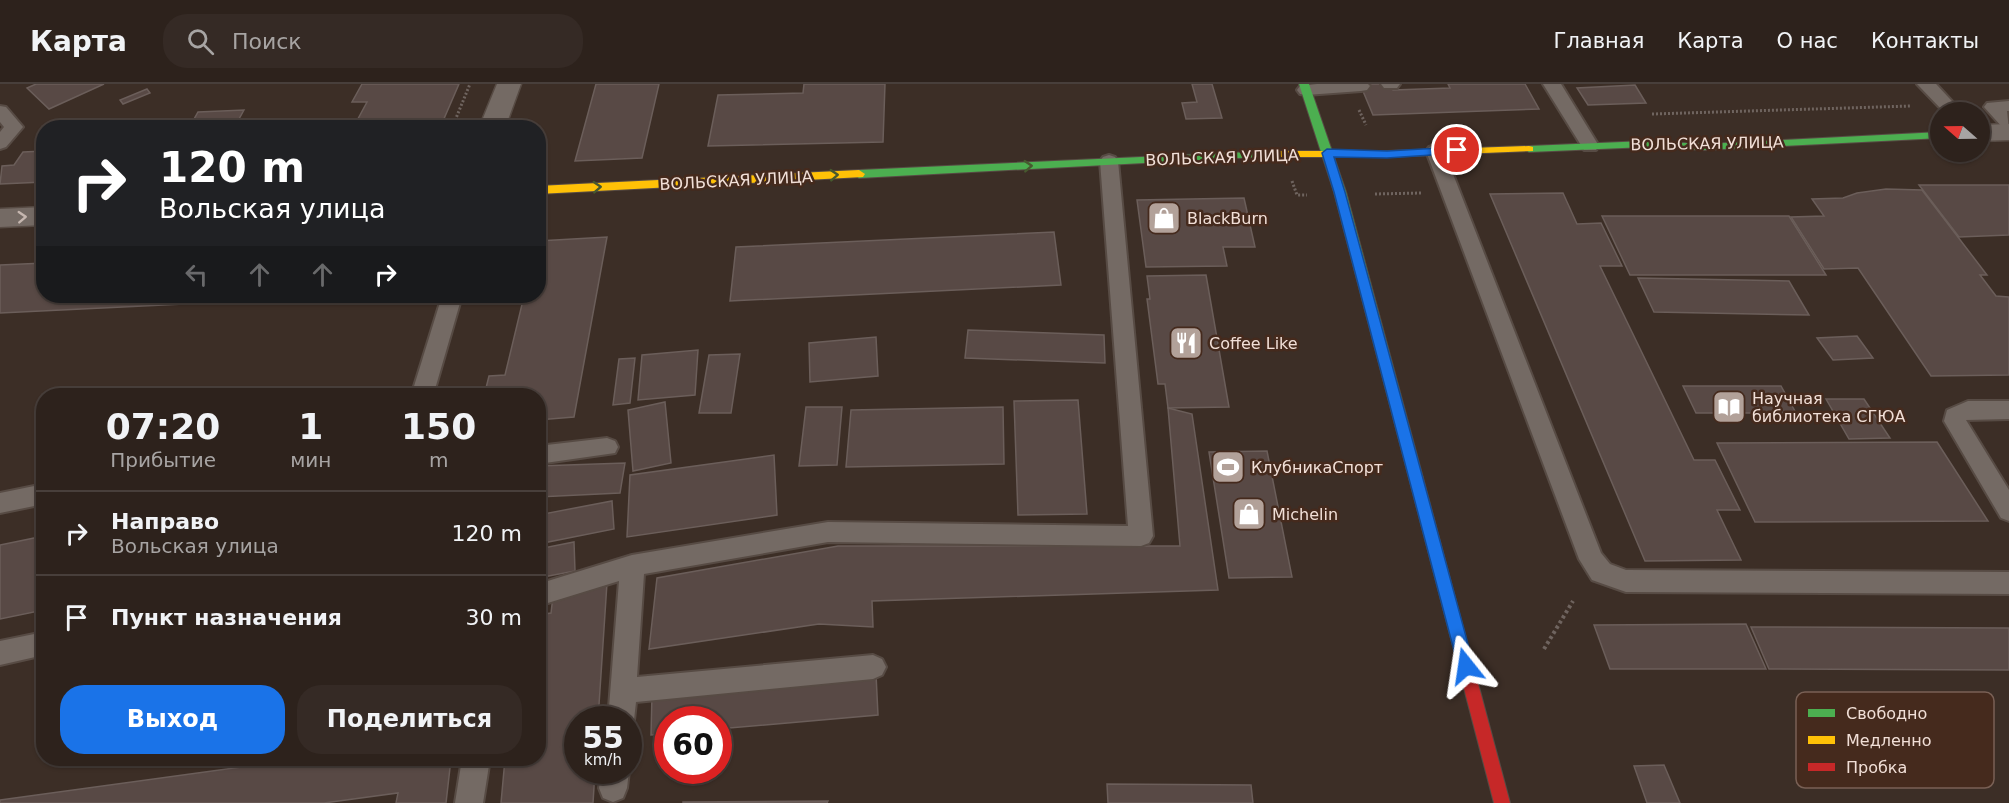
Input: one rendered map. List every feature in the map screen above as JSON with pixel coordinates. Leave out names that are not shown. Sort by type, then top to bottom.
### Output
[{"type":"street","points":[[495,120],[509,84]]},
{"type":"street","points":[[1305,87],[1340,192],[1502,803]]},
{"type":"street","points":[[1990,133],[2009,132]]},
{"type":"street","name":"ВОЛЬСКАЯ УЛИЦА","points":[[546,190],[1109,161],[1646,144],[1704,147],[1930,136]]},
{"type":"street","points":[[0,218],[36,216]]},
{"type":"lane","points":[[1552,84],[1590,146]]},
{"type":"lane","points":[[1926,84],[1943,102]]},
{"type":"lane","points":[[1305,87],[1361,86]]},
{"type":"lane","points":[[2009,106],[1993,107],[2009,124]]},
{"type":"lane","points":[[0,111],[14,127],[0,143]]},
{"type":"lane","points":[[1435,151],[1591,558],[1601,572],[1626,581],[2009,583]]},
{"type":"lane","points":[[546,593],[632,566],[828,532],[1141,536],[1109,161]]},
{"type":"lane","points":[[424,388],[450,303]]},
{"type":"lane","points":[[2009,410],[1962,411],[1955,416],[1955,421],[2009,511]]},
{"type":"lane","points":[[546,454],[607,447]]},
{"type":"lane","points":[[0,502],[36,495]]},
{"type":"lane","points":[[622,706],[632,566]]},
{"type":"lane","points":[[0,653],[36,646]]},
{"type":"lane","points":[[624,691],[873,667]]},
{"type":"lane","points":[[469,803],[475,766]]},
{"type":"path","points":[[455,120],[470,84]]},
{"type":"path","points":[[1544,649],[1574,601]]},
{"type":"building","points":[[36,84],[104,84],[49,109],[27,88]]},
{"type":"building","points":[[362,84],[459,84],[443,120],[357,120],[367,102],[352,102]]},
{"type":"building","points":[[596,84],[659,84],[642,158],[575,161]]},
{"type":"building","points":[[804,84],[885,84],[883,142],[708,146],[718,95],[803,93]]},
{"type":"building","points":[[1192,84],[1212,84],[1222,118],[1186,119],[1182,103],[1197,102]]},
{"type":"building","points":[[1360,84],[1390,84],[1393,90],[1450,88],[1448,84],[1525,84],[1539,109],[1373,115]]},
{"type":"building","points":[[1635,85],[1646,103],[1588,105],[1577,88]]},
{"type":"building","points":[[147,89],[150,93],[123,104],[120,100]]},
{"type":"building","points":[[244,110],[238,120],[194,120],[198,112]]},
{"type":"building","points":[[36,151],[36,182],[0,184],[2,166],[14,165],[23,152]]},
{"type":"building","points":[[1919,185],[2009,185],[2009,235],[1959,237]]},
{"type":"building","points":[[1886,189],[1922,190],[1987,275],[1980,275],[1996,296],[2009,297],[2009,375],[1931,376],[1858,268],[1824,269],[1791,217],[1824,216],[1812,199],[1843,198],[1857,193]]},
{"type":"building","points":[[1563,193],[1577,224],[1601,223],[1622,266],[1600,266],[1694,460],[1715,460],[1740,510],[1717,510],[1741,560],[1645,561],[1490,194]]},
{"type":"building","points":[[1244,198],[1255,247],[1223,247],[1227,266],[1146,267],[1137,200]]},
{"type":"building","points":[[1602,216],[1789,216],[1826,275],[1630,275]]},
{"type":"building","points":[[1054,232],[1061,285],[730,301],[736,247]]},
{"type":"building","points":[[607,237],[574,417],[546,419],[546,388],[486,388],[489,376],[505,375],[522,303],[546,303],[546,241]]},
{"type":"building","points":[[36,263],[36,303],[204,303],[0,313],[0,265]]},
{"type":"building","points":[[1206,275],[1229,407],[1168,408],[1165,384],[1158,384],[1147,299],[1150,299],[1147,276]]},
{"type":"building","points":[[1638,278],[1789,281],[1809,315],[1654,312]]},
{"type":"building","points":[[968,330],[1104,335],[1105,363],[965,358]]},
{"type":"building","points":[[1857,336],[1873,358],[1833,360],[1817,338]]},
{"type":"building","points":[[876,337],[878,376],[810,382],[809,343]]},
{"type":"building","points":[[698,350],[695,395],[638,400],[642,355]]},
{"type":"building","points":[[740,354],[731,413],[699,413],[709,355]]},
{"type":"building","points":[[635,358],[630,403],[613,405],[619,359]]},
{"type":"building","points":[[1683,386],[1781,386],[1796,413],[1696,413]]},
{"type":"building","points":[[1826,399],[1864,399],[1890,438],[1849,439]]},
{"type":"building","points":[[1078,400],[1087,514],[1018,515],[1014,401]]},
{"type":"building","points":[[665,402],[671,463],[633,471],[628,410]]},
{"type":"building","points":[[806,407],[842,407],[837,465],[799,466]]},
{"type":"building","points":[[1003,407],[1004,464],[846,467],[851,410]]},
{"type":"building","points":[[1168,408],[1192,414],[1218,590],[872,601],[873,627],[819,624],[649,649],[657,578],[838,546],[1180,546]]},
{"type":"building","points":[[1937,442],[1988,521],[1755,522],[1717,443]]},
{"type":"building","name":"Michelin","points":[[1267,451],[1292,577],[1229,578],[1209,452]]},
{"type":"building","points":[[774,455],[777,515],[627,537],[630,475]]},
{"type":"building","points":[[625,463],[620,493],[546,497],[546,466]]},
{"type":"building","points":[[612,501],[614,529],[546,542],[546,513]]},
{"type":"building","points":[[36,538],[36,612],[0,619],[0,545]]},
{"type":"building","points":[[574,542],[575,571],[546,576],[546,547]]},
{"type":"building","points":[[607,583],[599,706],[564,706],[564,784],[594,784],[593,803],[501,803],[504,766],[546,766],[546,614],[551,613],[553,596]]},
{"type":"building","points":[[1746,624],[1766,669],[1610,669],[1594,625]]},
{"type":"building","points":[[1751,627],[2009,628],[2009,670],[1769,669]]},
{"type":"building","points":[[876,674],[878,715],[732,728],[732,706],[654,706],[654,735],[651,735],[652,695]]},
{"type":"building","points":[[1664,765],[1680,803],[1647,803],[1634,766]]},
{"type":"building","points":[[248,766],[450,766],[446,803],[396,803],[398,793],[324,803],[0,803],[0,800]]},
{"type":"building","points":[[1107,784],[1251,785],[1253,803],[1108,803]]},
{"type":"building","points":[[828,801],[827,803],[683,803],[683,802]]},
{"type":"traffic: fast","points":[[1304,84],[1340,192],[1416,478]]},
{"type":"traffic: fast","points":[[1529,149],[1646,144],[1704,147],[1930,136]]},
{"type":"traffic: fast","points":[[859,174],[1272,154]]},
{"type":"traffic: slow","points":[[1272,154],[1387,154],[1529,149]]},
{"type":"traffic: slow","points":[[546,190],[859,174]]},
{"type":"traffic: jam","points":[[1416,478],[1502,803]]},
{"type":"place","name":"BlackBurn","points":[[1164,218]]},
{"type":"place","name":"Coffee Like","points":[[1186,343]]},
{"type":"place","name":"Научная библиотека СГЮА","points":[[1729,407]]},
{"type":"place","name":"КлубникаСпорт","points":[[1228,467]]},
{"type":"place","name":"Michelin","points":[[1249,514]]},
{"type":"route","points":[[1457,150],[1387,154],[1327,153],[1340,192],[1466,666]]}]
